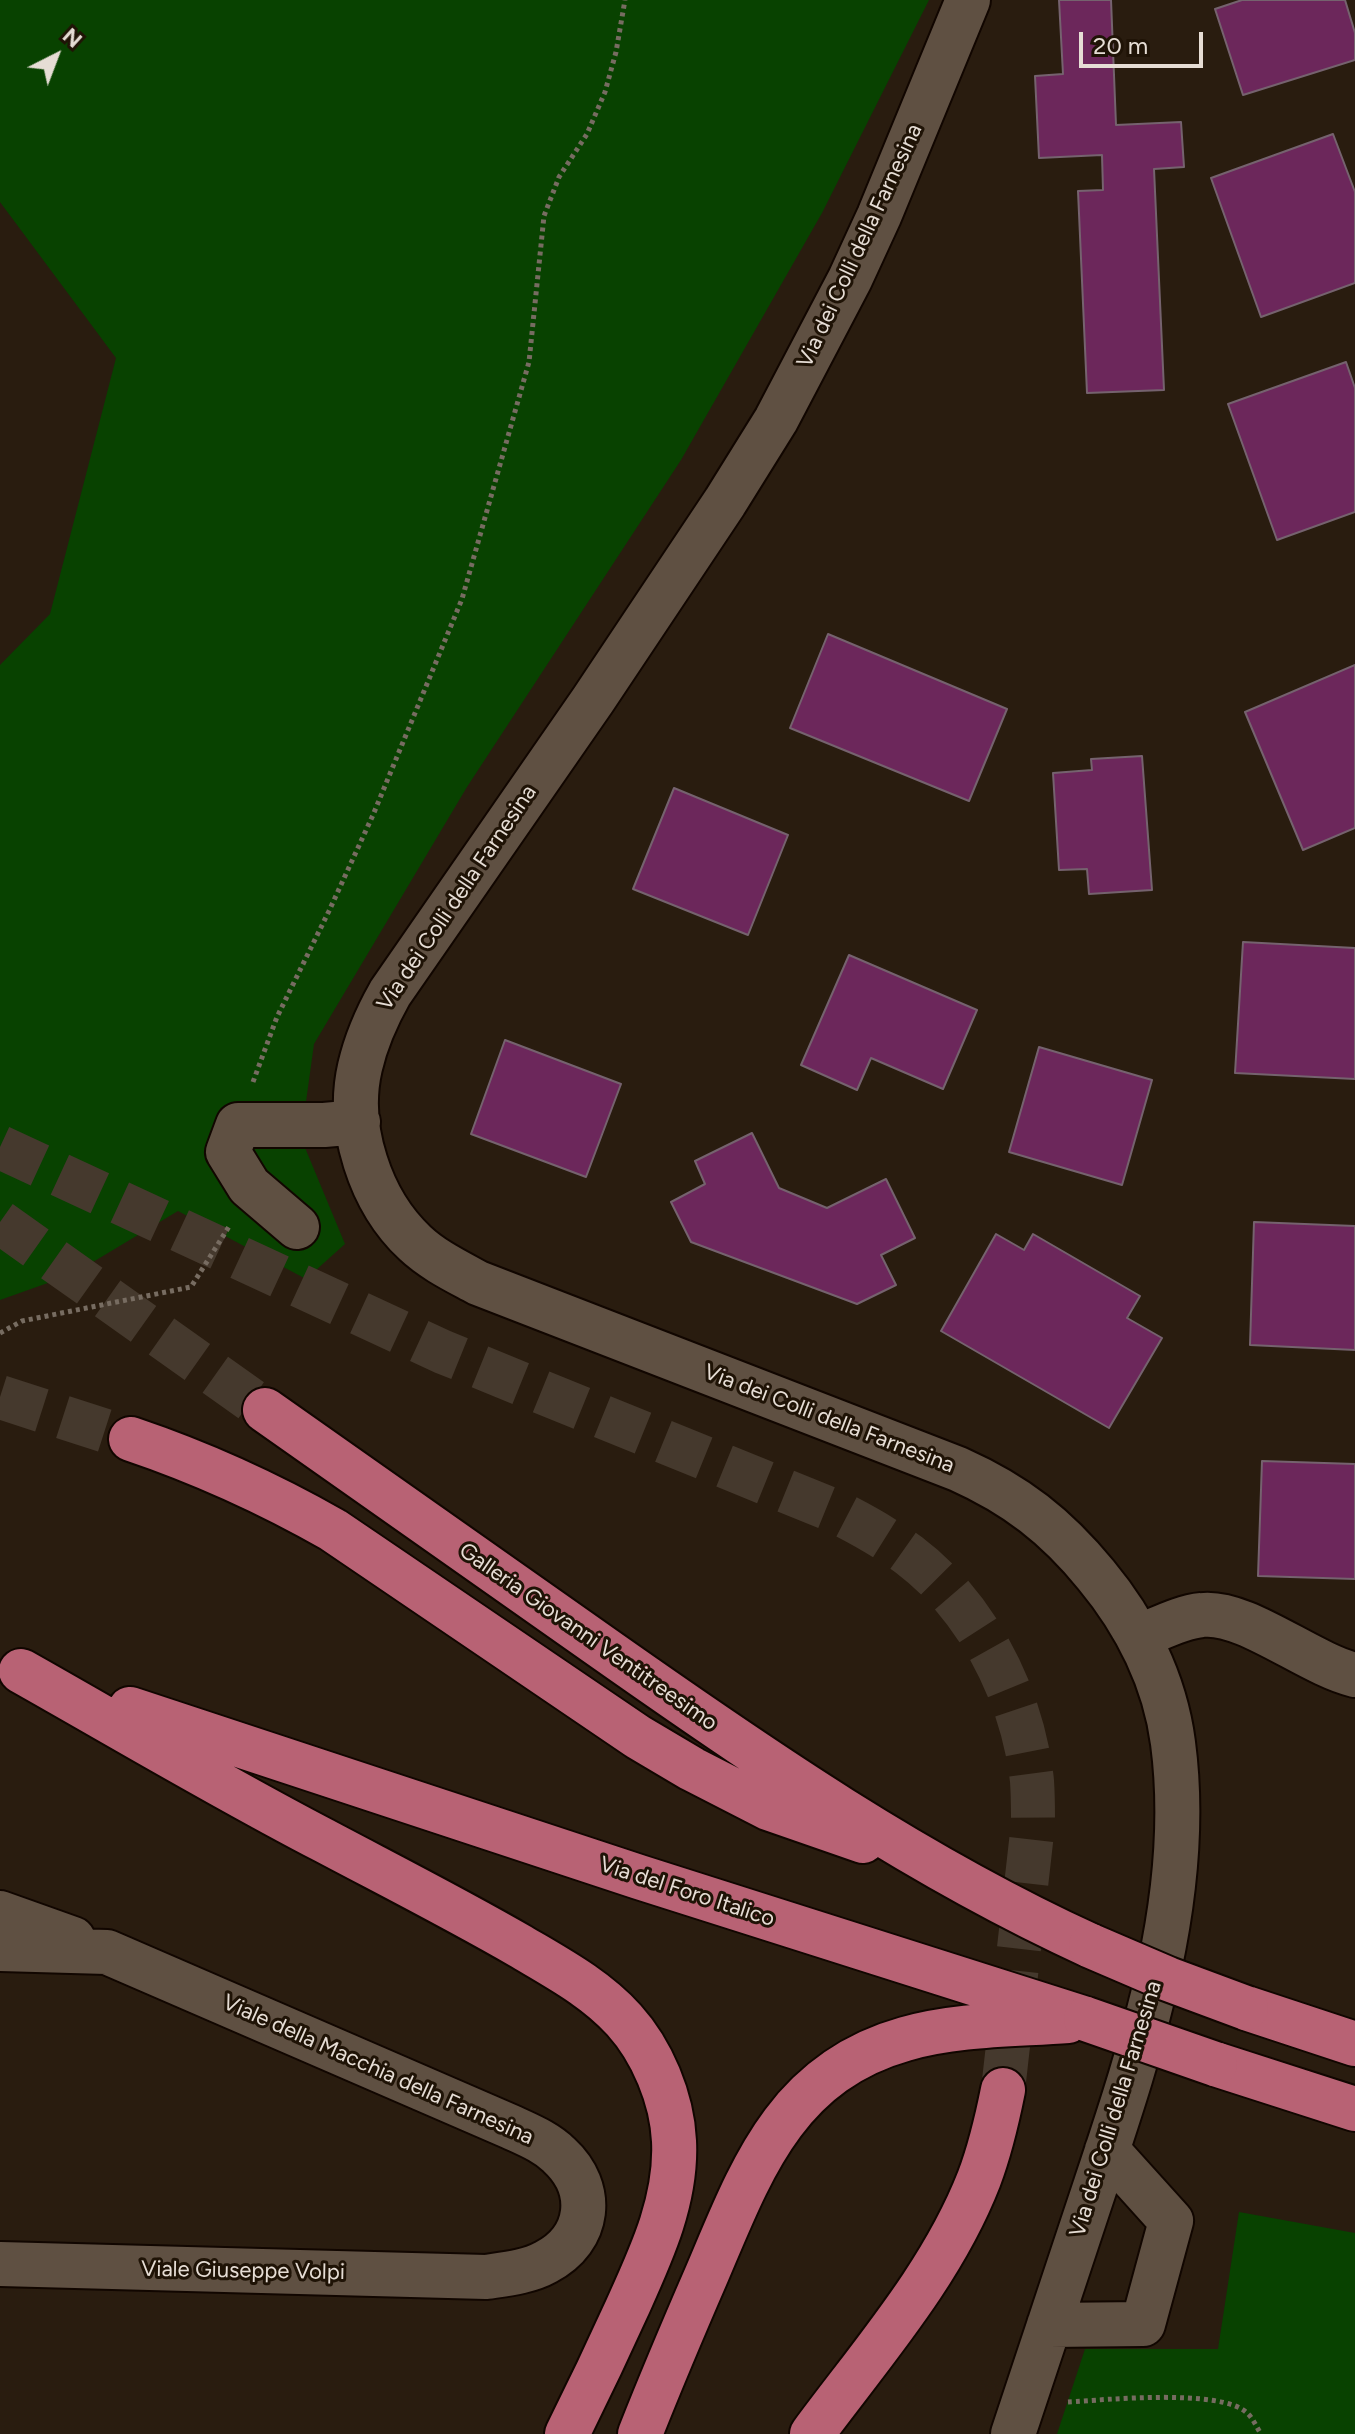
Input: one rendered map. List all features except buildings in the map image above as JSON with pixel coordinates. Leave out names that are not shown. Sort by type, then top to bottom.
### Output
[{"type":"highway","name":"Galleria Giovanni Ventitreesimo","points":[[265,1410],[730,1737],[916,1855]]},
{"type":"highway","points":[[131,1439],[239,1480],[333,1530],[638,1737],[768,1808],[838,1833],[916,1855],[990,1897],[1091,1946],[1246,2008],[1355,2044]]},
{"type":"highway","points":[[11,1666],[298,1827],[465,1914],[577,1979],[603,1999],[639,2040],[659,2078],[671,2114],[675,2157],[672,2187],[652,2252],[567,2434]]},
{"type":"highway","name":"Via del Foro Italico","points":[[11,1666],[312,1770],[1086,2019],[1355,2109]]},
{"type":"highway","points":[[640,2434],[744,2186],[779,2125],[804,2096],[848,2063],[903,2039],[942,2031],[1086,2019]]},
{"type":"highway","points":[[812,2434],[881,2345],[954,2233],[987,2157],[1003,2090]]},
{"type":"street","name":"Via dei Colli della Farnesina","points":[[968,0],[856,266],[776,420],[593,700],[403,973],[380,1011],[360,1068],[358,1122],[371,1176],[389,1213],[418,1246],[442,1262],[478,1283],[958,1469],[1006,1493],[1050,1525],[1071,1546],[1108,1589],[1138,1637],[1157,1680],[1173,1742],[1175,1856],[1170,1908],[1137,2055],[1013,2434]]},
{"type":"street","points":[[297,1227],[249,1186],[228,1152],[238,1125],[358,1122]]},
{"type":"street","points":[[1138,1637],[1193,1616],[1226,1615],[1309,1657],[1355,1675]]},
{"type":"street","name":"Viale della Macchia della Farnesina","points":[[0,1913],[107,1952],[511,2127],[559,2154],[576,2176],[582,2196],[583,2218],[575,2236],[562,2251],[544,2263],[527,2270],[486,2277]]},
{"type":"street","name":"Viale della Macchia della Farnesina","points":[[0,1949],[107,1952]]},
{"type":"street","points":[[1049,2325],[1143,2324],[1171,2221],[1107,2150]]},
{"type":"street","name":"Viale Giuseppe Volpi","points":[[0,2264],[486,2277]]},
{"type":"path","points":[[238,1125],[277,1017],[373,815],[462,599],[529,362],[544,216],[559,177],[587,134],[605,92],[625,0]]},
{"type":"path","points":[[0,1333],[22,1321],[191,1287],[224,1236],[249,1186]]},
{"type":"path","points":[[1058,2403],[1161,2397],[1212,2399],[1246,2412],[1261,2434]]},
{"type":"green space","points":[[0,0],[929,0],[822,213],[681,460],[467,787],[314,1044],[301,1138],[345,1244],[306,1279],[178,1211],[73,1274],[0,1300],[0,665],[50,614],[116,358],[0,202]]},
{"type":"green space","points":[[1239,2212],[1355,2233],[1355,2434],[1057,2434],[1085,2349],[1218,2349]]},
{"type":"tunnel","points":[[0,1147],[443,1352],[835,1511],[891,1543],[934,1576],[976,1627],[993,1656],[1019,1718],[1032,1781],[1033,1824],[1003,2090]]},
{"type":"tunnel","points":[[0,1222],[265,1410]]},
{"type":"tunnel","points":[[0,1397],[131,1439]]}]
